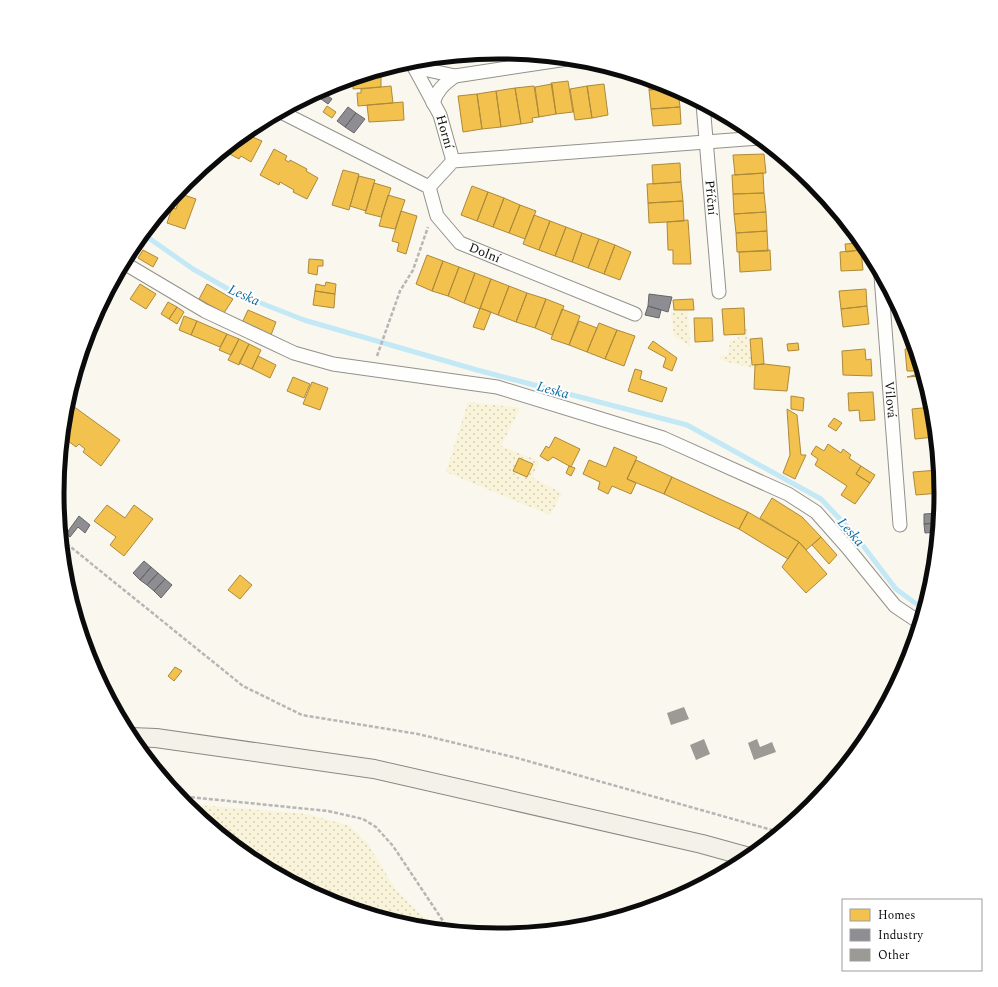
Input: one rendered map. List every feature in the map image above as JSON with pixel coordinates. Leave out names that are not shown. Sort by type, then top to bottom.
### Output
[{"type":"main road","points":[[140,737],[156,738],[374,769],[702,844],[740,855]]},
{"type":"street","name":"Horní","points":[[419,66],[455,76],[547,62]]},
{"type":"street","name":"Horní","points":[[413,67],[440,115],[453,161]]},
{"type":"street","name":"Horní","points":[[433,103],[436,94],[443,84],[455,76]]},
{"type":"street","name":"Příční","points":[[703,110],[719,292]]},
{"type":"street","points":[[286,115],[429,187],[453,161],[750,139]]},
{"type":"street","name":"Dolní","points":[[429,187],[437,216],[460,243],[635,314]]},
{"type":"street","points":[[129,266],[205,312],[294,353],[333,364],[497,387],[663,438],[788,494],[816,512],[847,547],[895,606],[915,619]]},
{"type":"street","name":"Vilová","points":[[882,288],[900,525]]},
{"type":"path","points":[[378,353],[400,291],[413,270],[428,227],[437,216]]},
{"type":"path","points":[[67,544],[243,686],[302,715],[418,734],[517,758],[773,830]]},
{"type":"path","points":[[188,797],[328,811],[363,819],[376,827],[393,846],[445,924]]},
{"type":"shaded area","points":[[688,311],[690,346],[674,336],[671,312]]},
{"type":"shaded area","points":[[746,324],[752,365],[755,365],[755,367],[752,368],[720,360],[720,356],[728,355],[730,340],[738,339],[737,334],[745,334]]},
{"type":"shaded area","points":[[468,402],[520,408],[501,446],[539,461],[533,478],[562,493],[550,515],[446,472]]},
{"type":"shaded area","points":[[196,805],[307,814],[350,826],[367,843],[396,890],[428,922],[414,920],[359,905],[307,883],[258,855],[234,838]]},
{"type":"building: Homes","points":[[381,76],[381,87],[353,89],[353,84]]},
{"type":"building: Homes","points":[[568,81],[573,112],[556,114],[551,83]]},
{"type":"building: Homes","points":[[552,84],[556,114],[539,117],[535,87]]},
{"type":"building: Homes","points":[[604,84],[608,115],[592,118],[587,86]]},
{"type":"building: Homes","points":[[391,86],[393,103],[358,106],[357,93],[361,93],[361,89]]},
{"type":"building: Homes","points":[[534,86],[539,117],[532,118],[533,122],[521,124],[515,88]]},
{"type":"building: Homes","points":[[587,86],[592,118],[575,120],[570,89]]},
{"type":"building: Homes","points":[[649,86],[658,89],[649,90]]},
{"type":"building: Homes","points":[[515,88],[521,124],[501,127],[496,91]]},
{"type":"building: Homes","points":[[658,89],[679,98],[680,107],[651,109],[649,90]]},
{"type":"building: Homes","points":[[496,91],[501,127],[482,129],[477,94]]},
{"type":"building: Homes","points":[[477,94],[482,129],[463,132],[458,96]]},
{"type":"building: Homes","points":[[403,102],[404,120],[369,122],[367,105]]},
{"type":"building: Homes","points":[[327,106],[336,112],[332,118],[323,112]]},
{"type":"building: Homes","points":[[680,107],[681,124],[653,126],[651,109]]},
{"type":"building: Homes","points":[[251,137],[262,141],[251,162],[241,156],[239,159],[229,154]]},
{"type":"building: Homes","points":[[274,149],[287,156],[285,160],[289,162],[290,160],[307,169],[306,171],[318,178],[307,199],[293,192],[294,190],[280,182],[279,185],[260,175]]},
{"type":"building: Homes","points":[[764,154],[766,173],[735,175],[733,155]]},
{"type":"building: Homes","points":[[680,163],[681,182],[653,184],[652,165]]},
{"type":"building: Homes","points":[[343,170],[359,174],[349,210],[332,205]]},
{"type":"building: Homes","points":[[763,173],[764,193],[733,194],[732,175]]},
{"type":"building: Homes","points":[[359,176],[375,180],[366,211],[350,206]]},
{"type":"building: Homes","points":[[681,182],[683,201],[648,203],[647,184]]},
{"type":"building: Homes","points":[[374,183],[391,188],[381,217],[365,213]]},
{"type":"building: Homes","points":[[472,186],[488,192],[477,221],[461,215]]},
{"type":"building: Homes","points":[[488,192],[504,198],[493,227],[477,221]]},
{"type":"building: Homes","points":[[764,193],[766,212],[734,214],[733,194]]},
{"type":"building: Homes","points":[[184,195],[196,199],[185,229],[167,223],[172,208],[176,209],[179,199]]},
{"type":"building: Homes","points":[[388,195],[405,200],[395,229],[379,226]]},
{"type":"building: Homes","points":[[504,198],[520,205],[509,233],[493,227]]},
{"type":"building: Homes","points":[[683,201],[684,221],[649,223],[648,203]]},
{"type":"building: Homes","points":[[520,205],[536,211],[525,239],[509,233]]},
{"type":"building: Homes","points":[[401,211],[417,216],[406,254],[397,251],[399,243],[392,241]]},
{"type":"building: Homes","points":[[766,212],[767,231],[736,233],[734,214]]},
{"type":"building: Homes","points":[[534,215],[550,221],[539,250],[523,244]]},
{"type":"building: Homes","points":[[688,220],[691,264],[673,264],[673,250],[668,250],[667,222]]},
{"type":"building: Homes","points":[[550,221],[566,227],[555,256],[539,250]]},
{"type":"building: Homes","points":[[566,227],[582,233],[572,262],[555,256]]},
{"type":"building: Homes","points":[[767,231],[768,251],[737,252],[736,233]]},
{"type":"building: Homes","points":[[582,233],[599,239],[588,268],[572,262]]},
{"type":"building: Homes","points":[[599,239],[615,245],[604,274],[588,268]]},
{"type":"building: Homes","points":[[854,243],[859,250],[846,252],[845,244]]},
{"type":"building: Homes","points":[[615,245],[631,252],[620,280],[604,274]]},
{"type":"building: Homes","points":[[143,250],[158,258],[153,267],[138,258]]},
{"type":"building: Homes","points":[[770,250],[771,270],[740,272],[739,252]]},
{"type":"building: Homes","points":[[859,250],[861,254],[863,270],[841,271],[840,252]]},
{"type":"building: Homes","points":[[427,255],[443,261],[432,291],[416,284]]},
{"type":"building: Homes","points":[[309,259],[323,260],[323,266],[318,266],[317,275],[308,273]]},
{"type":"building: Homes","points":[[443,261],[459,267],[448,296],[432,291]]},
{"type":"building: Homes","points":[[459,267],[475,273],[464,303],[448,296]]},
{"type":"building: Homes","points":[[475,273],[491,279],[480,309],[464,303]]},
{"type":"building: Homes","points":[[491,279],[509,286],[498,315],[480,308]]},
{"type":"building: Homes","points":[[326,282],[336,284],[335,294],[315,291],[316,284],[325,286]]},
{"type":"building: Homes","points":[[140,284],[156,294],[146,309],[130,299]]},
{"type":"building: Homes","points":[[207,284],[233,299],[224,313],[199,299]]},
{"type":"building: Homes","points":[[509,286],[527,293],[516,322],[498,315]]},
{"type":"building: Homes","points":[[866,289],[867,306],[841,309],[839,291]]},
{"type":"building: Homes","points":[[315,291],[335,294],[334,308],[313,305]]},
{"type":"building: Homes","points":[[527,293],[546,299],[535,328],[516,322]]},
{"type":"building: Homes","points":[[546,299],[564,306],[552,335],[535,328]]},
{"type":"building: Homes","points":[[693,299],[694,310],[674,310],[673,300]]},
{"type":"building: Homes","points":[[168,302],[177,307],[169,319],[161,314]]},
{"type":"building: Homes","points":[[867,306],[869,324],[843,327],[841,309]]},
{"type":"building: Homes","points":[[177,307],[184,312],[177,324],[169,319]]},
{"type":"building: Homes","points":[[480,308],[491,312],[484,330],[473,327]]},
{"type":"building: Homes","points":[[744,308],[745,334],[724,335],[722,309]]},
{"type":"building: Homes","points":[[562,309],[580,316],[569,345],[551,339]]},
{"type":"building: Homes","points":[[248,310],[276,322],[271,335],[242,323]]},
{"type":"building: Homes","points":[[184,316],[197,321],[191,335],[179,330]]},
{"type":"building: Homes","points":[[694,318],[712,318],[713,341],[695,342]]},
{"type":"building: Homes","points":[[197,321],[227,334],[220,347],[191,335]]},
{"type":"building: Homes","points":[[579,321],[597,328],[587,352],[569,345]]},
{"type":"building: Homes","points":[[599,323],[617,330],[605,359],[587,352]]},
{"type":"building: Homes","points":[[617,330],[635,336],[624,366],[605,359]]},
{"type":"building: Homes","points":[[227,334],[239,339],[231,355],[219,350]]},
{"type":"building: Homes","points":[[762,338],[764,364],[752,365],[750,339]]},
{"type":"building: Homes","points":[[239,339],[249,344],[239,365],[228,360]]},
{"type":"building: Homes","points":[[653,341],[677,358],[672,371],[663,367],[666,358],[648,348]]},
{"type":"building: Homes","points":[[798,343],[799,350],[788,351],[787,344]]},
{"type":"building: Homes","points":[[249,344],[261,350],[252,369],[239,363]]},
{"type":"building: Homes","points":[[865,349],[866,360],[871,359],[872,376],[843,375],[842,351]]},
{"type":"building: Homes","points":[[905,349],[908,349],[917,376],[907,377],[915,375],[915,371],[907,371]]},
{"type":"building: Homes","points":[[258,356],[276,365],[270,378],[252,369]]},
{"type":"building: Homes","points":[[764,364],[790,367],[787,391],[754,389],[755,365]]},
{"type":"building: Homes","points":[[635,369],[642,371],[640,379],[667,388],[662,402],[628,391]]},
{"type":"building: Homes","points":[[293,377],[310,384],[304,398],[287,391]]},
{"type":"building: Homes","points":[[312,382],[328,388],[320,410],[303,404]]},
{"type":"building: Homes","points":[[873,392],[875,420],[860,421],[859,410],[849,411],[848,393]]},
{"type":"building: Homes","points":[[791,396],[804,398],[803,411],[791,409]]},
{"type":"building: Homes","points":[[74,406],[120,440],[101,466],[83,452],[85,449],[79,444],[76,447],[68,441]]},
{"type":"building: Homes","points":[[925,408],[930,437],[915,439],[912,409]]},
{"type":"building: Homes","points":[[787,409],[797,415],[801,455],[806,455],[795,479],[783,473],[790,455]]},
{"type":"building: Homes","points":[[834,418],[842,423],[836,431],[828,426]]},
{"type":"building: Homes","points":[[555,437],[580,449],[571,467],[553,457],[548,461],[540,456],[546,446],[549,448]]},
{"type":"building: Homes","points":[[828,444],[841,453],[843,449],[851,455],[849,458],[861,466],[856,474],[870,483],[855,504],[841,495],[847,486],[815,465],[818,459],[811,454],[816,446],[824,451]]},
{"type":"building: Homes","points":[[614,447],[637,457],[627,479],[636,483],[631,494],[612,486],[608,494],[598,489],[600,482],[583,474],[589,460],[606,467]]},
{"type":"building: Homes","points":[[519,458],[533,464],[527,477],[513,471]]},
{"type":"building: Homes","points":[[636,460],[672,477],[664,494],[627,479]]},
{"type":"building: Homes","points":[[569,466],[575,468],[571,476],[566,473]]},
{"type":"building: Homes","points":[[861,466],[875,475],[870,483],[856,474]]},
{"type":"building: Homes","points":[[933,470],[934,494],[916,495],[913,472]]},
{"type":"building: Homes","points":[[672,477],[748,512],[739,529],[664,494]]},
{"type":"building: Homes","points":[[772,498],[802,517],[821,537],[806,550],[799,542],[760,518]]},
{"type":"building: Homes","points":[[107,505],[125,518],[134,505],[153,519],[124,556],[110,545],[116,537],[94,521]]},
{"type":"building: Homes","points":[[748,512],[799,542],[788,559],[739,529]]},
{"type":"building: Homes","points":[[821,537],[837,555],[829,564],[812,545]]},
{"type":"building: Homes","points":[[799,542],[827,574],[806,593],[782,567]]},
{"type":"building: Homes","points":[[240,575],[252,585],[240,599],[228,590]]},
{"type":"building: Homes","points":[[175,667],[182,671],[174,681],[168,676]]},
{"type":"building: Industry","points":[[327,95],[332,99],[328,104],[320,98]]},
{"type":"building: Industry","points":[[348,107],[356,113],[345,127],[337,121]]},
{"type":"building: Industry","points":[[356,113],[365,119],[354,133],[345,127]]},
{"type":"building: Industry","points":[[649,294],[672,297],[668,312],[648,306]]},
{"type":"building: Industry","points":[[648,306],[661,310],[659,318],[645,315]]},
{"type":"building: Industry","points":[[933,513],[933,523],[924,524],[924,514]]},
{"type":"building: Industry","points":[[79,516],[90,525],[85,533],[78,527],[70,537],[66,534]]},
{"type":"building: Industry","points":[[933,523],[932,532],[925,533],[924,524]]},
{"type":"building: Industry","points":[[144,561],[151,567],[140,580],[133,573]]},
{"type":"building: Industry","points":[[151,567],[158,573],[147,585],[140,580]]},
{"type":"building: Industry","points":[[158,573],[165,579],[154,591],[147,585]]},
{"type":"building: Industry","points":[[165,579],[172,585],[161,598],[154,591]]},
{"type":"building: Other","points":[[684,707],[689,719],[671,725],[667,713]]},
{"type":"building: Other","points":[[704,739],[710,754],[696,760],[690,745]]},
{"type":"building: Other","points":[[757,739],[760,747],[772,742],[776,752],[754,760],[748,743]]},
{"type":"waterway","name":"Leska","points":[[148,238],[193,269],[235,293],[304,320],[477,370],[687,425],[821,499],[854,534],[896,589],[919,604]]}]
